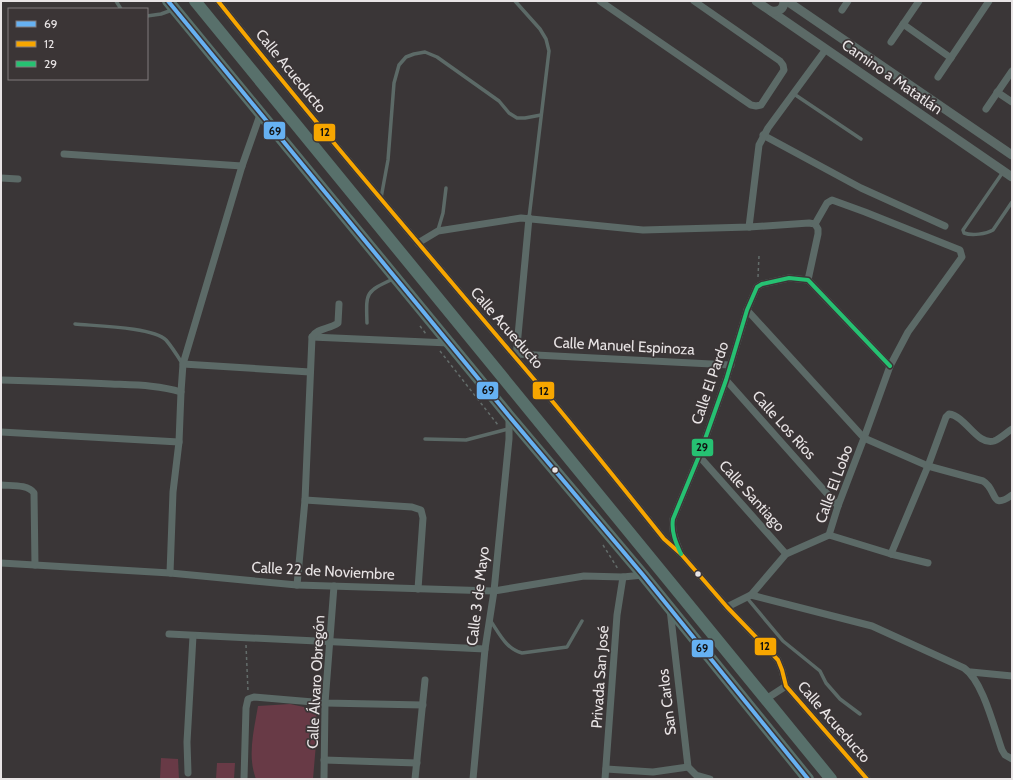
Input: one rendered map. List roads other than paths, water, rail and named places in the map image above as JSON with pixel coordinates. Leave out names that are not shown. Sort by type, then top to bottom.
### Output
[{"type":"highway","points":[[195,1],[275,86],[831,779]]},
{"type":"highway","points":[[172,5],[509,416],[643,575],[804,777]]},
{"type":"street","name":"Calle Acueducto","points":[[218,1],[275,86],[381,199],[516,355],[664,539],[681,554],[727,607],[778,660],[786,686],[867,779]]},
{"type":"street","points":[[600,1],[751,105],[761,105],[784,70],[783,65],[694,1]]},
{"type":"street","name":"Camino a Matatlán","points":[[757,1],[1012,177]]},
{"type":"street","points":[[771,11],[780,11],[783,7],[784,1]]},
{"type":"street","name":"Camino a Matatlán","points":[[788,1],[1012,155]]},
{"type":"street","points":[[842,10],[848,1]]},
{"type":"street","points":[[891,42],[919,1]]},
{"type":"street","points":[[938,77],[989,1]]},
{"type":"street","points":[[903,24],[951,58]]},
{"type":"street","points":[[749,227],[759,145],[763,136],[826,49]]},
{"type":"street","points":[[986,108],[1012,71]]},
{"type":"street","points":[[997,92],[1012,102]]},
{"type":"street","points":[[170,573],[173,492],[179,442],[181,392],[184,364],[242,166],[261,112]]},
{"type":"street","points":[[763,136],[861,188],[945,226]]},
{"type":"street","points":[[64,154],[242,166]]},
{"type":"street","points":[[1,178],[18,179]]},
{"type":"street","name":"Calle El Lobo","points":[[727,607],[749,597],[786,554],[829,535],[838,506],[890,366],[908,332],[962,257],[960,250],[832,200],[827,203],[815,224]]},
{"type":"street","points":[[418,243],[438,232],[521,218],[643,230],[749,227],[809,223],[815,224],[818,229],[818,234],[808,280],[890,366]]},
{"type":"street","points":[[516,355],[530,218]]},
{"type":"street","name":"Calle El Pardo","points":[[681,554],[674,537],[672,526],[673,519],[699,456],[731,365],[747,310],[757,287],[762,284],[789,278],[808,280]]},
{"type":"street","points":[[298,585],[305,500],[312,338],[318,331],[335,325],[338,322],[338,304]]},
{"type":"street","points":[[747,310],[864,438],[928,466],[982,481],[987,484],[997,500],[1000,502],[1003,502],[1012,495]]},
{"type":"street","points":[[312,338],[449,343]]},
{"type":"street","name":"Calle Manuel Espinoza","points":[[516,355],[731,365]]},
{"type":"street","points":[[184,364],[310,372]]},
{"type":"street","points":[[1,380],[68,381],[134,385],[167,388],[181,392]]},
{"type":"street","name":"Calle Los Ríos","points":[[726,380],[838,506]]},
{"type":"street","points":[[891,554],[928,466],[944,420],[949,414],[958,416],[980,438],[986,441],[994,441],[1012,429]]},
{"type":"street","name":"Calle 3 de Mayo","points":[[473,779],[485,649],[494,591],[509,416]]},
{"type":"street","points":[[1,432],[179,442]]},
{"type":"street","name":"Calle Santiago","points":[[699,456],[786,554]]},
{"type":"street","points":[[1,485],[26,487],[31,489],[34,493],[36,565]]},
{"type":"street","points":[[305,500],[412,507],[421,510],[423,518],[418,589]]},
{"type":"street","points":[[829,535],[891,554],[928,563]]},
{"type":"street","name":"Calle 22 de Noviembre","points":[[1,563],[170,573],[298,585],[494,591],[584,576],[622,577],[643,575]]},
{"type":"street","name":"Privada San José","points":[[605,779],[617,614],[622,577]]},
{"type":"street","name":"Calle Álvaro Obregón","points":[[324,779],[325,703],[334,586]]},
{"type":"street","points":[[749,597],[872,626],[971,672],[1012,676]]},
{"type":"street","name":"San Carlos","points":[[670,609],[688,767]]},
{"type":"street","points":[[168,634],[485,649]]},
{"type":"street","points":[[188,773],[187,742],[193,636]]},
{"type":"street","points":[[971,672],[980,688],[1002,750],[1005,755],[1012,759]]},
{"type":"street","points":[[415,779],[425,680]]},
{"type":"street","points":[[766,699],[786,686]]},
{"type":"street","points":[[244,779],[246,708],[248,699],[254,697],[325,703],[423,705]]},
{"type":"street","points":[[324,760],[417,763]]},
{"type":"street","points":[[606,769],[652,772],[688,767],[696,775],[710,779]]},
{"type":"lane","points":[[515,1],[540,29],[546,39],[549,51],[530,218]]},
{"type":"lane","points":[[148,16],[161,14],[172,5]]},
{"type":"lane","points":[[381,199],[388,160],[394,83],[399,65],[406,57],[425,52],[437,56],[499,101],[516,118],[541,115]]},
{"type":"lane","points":[[794,94],[861,139]]},
{"type":"lane","points":[[1004,171],[963,230],[964,233],[988,232],[993,230],[1012,202]]},
{"type":"lane","points":[[438,232],[443,213],[446,188]]},
{"type":"lane","points":[[367,322],[367,296],[370,292],[396,278]]},
{"type":"lane","points":[[75,324],[142,331],[156,334],[165,339],[184,364]]},
{"type":"lane","points":[[425,439],[466,440],[509,429]]},
{"type":"lane","points":[[749,597],[783,641],[820,671],[826,682],[840,699],[860,714]]},
{"type":"lane","points":[[489,619],[509,647],[522,653],[567,647],[582,620]]}]
